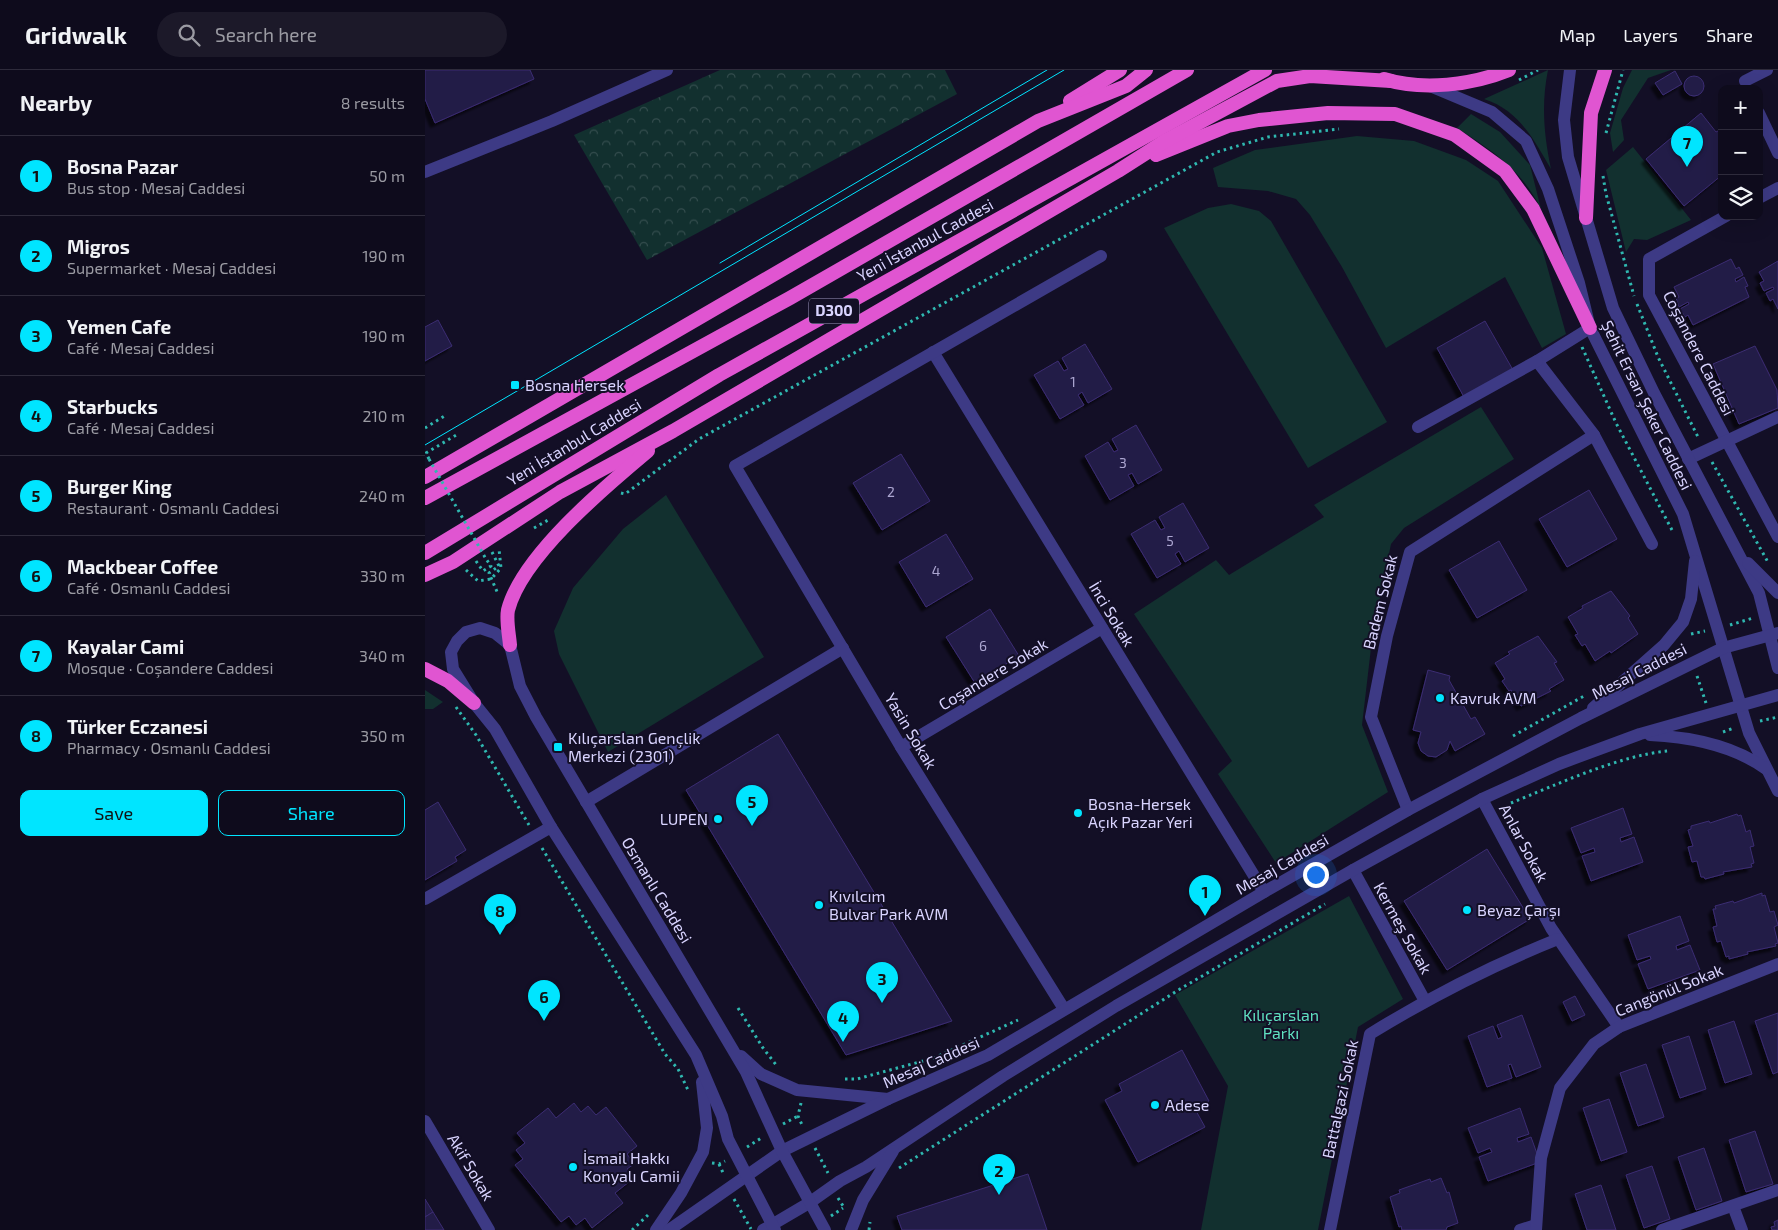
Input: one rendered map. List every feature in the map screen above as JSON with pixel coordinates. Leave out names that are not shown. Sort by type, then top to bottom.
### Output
[{"type":"highway","points":[[425,477],[1038,121],[1121,70]]},
{"type":"highway","points":[[1038,121],[1126,86],[1146,70]]},
{"type":"highway","name":"Yeni İstanbul Caddesi","points":[[425,498],[790,298],[1187,70]]},
{"type":"highway","name":"Yeni İstanbul Caddesi","points":[[425,552],[719,374],[1265,70]]},
{"type":"highway","points":[[1357,70],[1391,81]]},
{"type":"highway","points":[[425,576],[453,562],[560,492],[673,430],[1118,171],[1182,131],[1277,81],[1310,76],[1427,85],[1461,83],[1495,76],[1509,70]]},
{"type":"highway","points":[[1586,218],[1591,113],[1605,70]]},
{"type":"highway","points":[[1118,171],[1228,126],[1259,120],[1328,113],[1395,114],[1455,135],[1505,171],[1533,209],[1590,328]]},
{"type":"highway","points":[[509,645],[508,612],[518,583],[558,534],[601,490],[673,430]]},
{"type":"highway","points":[[425,670],[448,681],[474,703]]},
{"type":"street","points":[[425,172],[552,121],[667,70]]},
{"type":"street","name":"Şehit Ersan Şeker Caddesi","points":[[1570,70],[1564,120],[1568,157],[1613,308],[1688,459],[1759,593],[1774,634],[1778,668]]},
{"type":"street","points":[[1744,80],[1767,70]]},
{"type":"street","name":"Şehit Ersan Şeker Caddesi","points":[[1427,85],[1493,112],[1526,141],[1548,189],[1579,283],[1590,328],[1683,514],[1696,551],[1749,732],[1778,791]]},
{"type":"street","points":[[1763,122],[1778,154]]},
{"type":"street","points":[[1763,196],[1778,188]]},
{"type":"street","name":"Coşandere Caddesi","points":[[1719,220],[1649,259],[1649,295],[1778,537]]},
{"type":"street","points":[[933,352],[1101,256]]},
{"type":"street","points":[[1417,427],[1537,361],[1590,328]]},
{"type":"street","name":"Yasin Sokak","points":[[933,352],[735,466],[901,747],[1064,1009]]},
{"type":"street","name":"İnci Sokak","points":[[933,352],[1264,892]]},
{"type":"street","points":[[1537,361],[1594,435],[1652,544]]},
{"type":"street","points":[[1688,459],[1778,417]]},
{"type":"street","name":"Badem Sokak","points":[[1408,810],[1371,716],[1387,636],[1410,552],[1594,435]]},
{"type":"street","points":[[1581,718],[1664,645],[1683,622],[1695,579],[1696,551]]},
{"type":"street","points":[[1739,555],[1778,593]]},
{"type":"street","points":[[509,645],[495,633],[480,628],[466,632],[457,641],[451,652],[453,669],[474,703],[495,728],[551,827],[696,1056],[736,1154],[770,1228],[1003,1076],[1116,1006],[1353,870],[1482,799],[1559,764],[1640,734],[1711,716],[1778,695]]},
{"type":"street","name":"Coşandere Sokak","points":[[901,747],[1102,628]]},
{"type":"street","name":"Mesaj Caddesi","points":[[746,1175],[782,1151],[808,1137],[988,1055],[1264,892],[1408,810],[1581,718],[1723,648],[1774,634]]},
{"type":"street","name":"Osmanlı Caddesi","points":[[509,645],[520,686],[536,717],[749,1079],[782,1151],[809,1203]]},
{"type":"street","points":[[586,802],[843,648]]},
{"type":"street","points":[[1640,734],[1687,737],[1753,760],[1768,770]]},
{"type":"street","name":"Anlar Sokak","points":[[1482,799],[1558,939],[1619,1027]]},
{"type":"street","points":[[425,899],[551,827]]},
{"type":"street","name":"Kermeş Sokak","points":[[1353,870],[1425,1000]]},
{"type":"street","name":"Battalgazi Sokak","points":[[1330,1230],[1370,1034],[1425,1000],[1526,952],[1558,939]]},
{"type":"street","name":"Cangönül Sokak","points":[[1536,1227],[1541,1158],[1560,1088],[1594,1044],[1619,1027],[1778,964]]},
{"type":"street","points":[[731,1047],[761,1074],[797,1090],[888,1099]]},
{"type":"street","points":[[656,1230],[681,1193],[703,1152],[707,1128],[705,1104],[696,1056]]},
{"type":"street","name":"Akif Sokak","points":[[427,1129],[489,1230]]},
{"type":"street","points":[[851,1230],[863,1200],[895,1148]]},
{"type":"street","points":[[669,1230],[746,1175]]},
{"type":"street","points":[[1662,1230],[1778,1190]]},
{"type":"street","points":[[809,1203],[825,1230]]},
{"type":"street","points":[[1733,1206],[1742,1230]]},
{"type":"street","points":[[1520,1230],[1536,1227]]},
{"type":"path","points":[[601,490],[625,494],[699,439],[1217,152],[1268,137],[1340,129]]},
{"type":"path","points":[[1577,336],[1616,424],[1674,534]]},
{"type":"path","points":[[425,428],[446,415]]},
{"type":"path","points":[[457,434],[426,453],[429,459],[486,559],[491,566],[483,571],[476,560],[491,552],[499,566],[489,574],[508,612]]},
{"type":"path","points":[[525,533],[551,519]]},
{"type":"path","points":[[461,568],[478,581],[491,578],[501,568],[498,551],[500,547]]},
{"type":"path","points":[[1693,663],[1715,727],[1723,732]]},
{"type":"path","points":[[453,704],[476,735],[665,1054],[678,1069],[692,1098]]},
{"type":"path","points":[[1490,813],[1575,777],[1651,753],[1670,751]]},
{"type":"path","points":[[897,1169],[1179,989],[1326,904]]},
{"type":"path","points":[[738,1008],[763,1048],[777,1066],[784,1069]]},
{"type":"path","points":[[719,1164],[798,1116],[822,1160],[843,1208]]},
{"type":"green space","points":[[720,70],[945,70],[957,94],[647,260],[574,135]]},
{"type":"green space","points":[[1548,70],[1544,120],[1551,169],[1532,137],[1516,118],[1507,110],[1484,99]]},
{"type":"green space","points":[[1632,70],[1671,70],[1648,78],[1621,120],[1624,140],[1613,152],[1610,133],[1623,88]]},
{"type":"green space","points":[[1471,114],[1500,132],[1530,165],[1541,209],[1516,172],[1494,153],[1457,128]]},
{"type":"green space","points":[[1357,136],[1414,141],[1466,160],[1498,181],[1542,248],[1566,334],[1542,348],[1505,277],[1386,348],[1342,267],[1310,215],[1296,199],[1268,191],[1218,187],[1213,168],[1255,150]]},
{"type":"green space","points":[[1633,147],[1691,220],[1647,240],[1634,239],[1626,252],[1606,170]]},
{"type":"green space","points":[[1231,204],[1259,211],[1271,221],[1387,422],[1308,468],[1164,228],[1208,208]]},
{"type":"green space","points":[[1481,407],[1514,459],[1404,528],[1391,544],[1373,631],[1362,725],[1388,792],[1276,863],[1218,774],[1232,761],[1134,614],[1216,560],[1229,575],[1324,517],[1314,505]]},
{"type":"green space","points":[[666,495],[764,657],[608,752],[559,654],[554,631],[573,588],[623,529]]},
{"type":"green space","points":[[425,690],[443,702],[433,709],[425,709]]},
{"type":"green space","name":"Kılıçarslan Parkı","points":[[1349,896],[1403,999],[1358,1027],[1318,1230],[1201,1230],[1228,1086],[1175,995]]},
{"type":"building","points":[[425,70],[530,70],[534,79],[435,123],[425,99]]},
{"type":"building","points":[[1675,71],[1682,84],[1663,95],[1655,83]]},
{"type":"building","points":[[1694,76],[1701,79],[1704,86],[1701,93],[1694,96],[1687,93],[1684,86],[1687,79]]},
{"type":"building","points":[[1701,113],[1716,132],[1718,131],[1718,178],[1684,206],[1646,159]]},
{"type":"building","points":[[1731,259],[1736,269],[1739,267],[1743,275],[1735,279],[1736,282],[1744,277],[1748,286],[1745,287],[1749,297],[1693,325],[1688,315],[1685,317],[1680,309],[1689,304],[1688,302],[1679,307],[1676,298],[1679,297],[1674,287]]},
{"type":"building","points":[[1778,261],[1778,309],[1773,299],[1770,301],[1766,293],[1774,289],[1773,287],[1764,291],[1760,283],[1764,281],[1759,272]]},
{"type":"building","points":[[438,320],[452,346],[425,361],[425,327]]},
{"type":"building","points":[[1485,321],[1513,370],[1464,397],[1437,348]]},
{"type":"building","points":[[1085,344],[1112,389],[1088,403],[1082,392],[1078,395],[1084,405],[1060,419],[1034,375],[1058,361],[1064,371],[1068,369],[1062,358]]},
{"type":"building","points":[[1755,346],[1777,390],[1778,408],[1739,424],[1713,364]]},
{"type":"building","points":[[1136,425],[1162,470],[1138,484],[1132,473],[1128,475],[1134,486],[1110,500],[1085,456],[1108,442],[1114,452],[1118,450],[1112,439]]},
{"type":"building","points":[[901,454],[930,501],[882,530],[853,483]]},
{"type":"building","points":[[1589,490],[1617,539],[1567,567],[1539,519]]},
{"type":"building","points":[[1183,503],[1209,548],[1185,562],[1179,551],[1175,554],[1181,564],[1157,578],[1131,534],[1155,520],[1161,530],[1165,528],[1159,517]]},
{"type":"building","points":[[946,534],[973,579],[926,607],[899,562]]},
{"type":"building","points":[[1499,541],[1527,590],[1477,618],[1449,570]]},
{"type":"building","points":[[1611,591],[1630,616],[1628,618],[1638,634],[1611,653],[1610,651],[1595,661],[1585,644],[1582,646],[1575,635],[1578,634],[1568,617],[1583,608],[1582,606]]},
{"type":"building","points":[[990,609],[1019,656],[975,683],[946,637]]},
{"type":"building","points":[[1538,636],[1557,662],[1554,663],[1564,680],[1549,689],[1551,691],[1521,706],[1511,690],[1509,691],[1502,681],[1505,679],[1495,663],[1510,654],[1508,652]]},
{"type":"building","name":"Kavruk AVM","points":[[1428,670],[1450,676],[1449,680],[1471,719],[1475,717],[1485,734],[1455,751],[1450,741],[1447,750],[1436,757],[1428,756],[1421,751],[1418,743],[1421,732],[1413,730]]},
{"type":"building","name":"Kıvılcım Bulvar Park AVM","points":[[778,734],[952,1021],[846,1055],[686,790]]},
{"type":"building","points":[[438,802],[466,850],[455,857],[457,861],[425,880],[425,810]]},
{"type":"building","points":[[1623,808],[1632,834],[1620,838],[1621,842],[1634,837],[1643,862],[1591,881],[1582,856],[1595,852],[1594,848],[1581,853],[1571,828]]},
{"type":"building","points":[[1737,814],[1738,816],[1741,815],[1746,832],[1750,830],[1754,846],[1750,847],[1754,863],[1751,864],[1752,867],[1723,872],[1724,874],[1705,879],[1701,877],[1697,861],[1692,862],[1688,847],[1693,846],[1688,830],[1691,829],[1691,826],[1709,821],[1710,823]]},
{"type":"building","name":"Beyaz Çarşı","points":[[1487,849],[1530,919],[1447,970],[1404,901]]},
{"type":"building","points":[[1762,893],[1762,896],[1765,895],[1770,912],[1774,911],[1778,925],[1774,927],[1778,943],[1775,944],[1776,946],[1747,952],[1748,954],[1729,959],[1729,956],[1726,957],[1721,941],[1717,942],[1713,927],[1717,926],[1713,909],[1716,909],[1715,906],[1733,901],[1734,903]]},
{"type":"building","points":[[1680,916],[1689,941],[1676,946],[1677,950],[1690,945],[1700,970],[1648,989],[1638,964],[1651,959],[1650,956],[1637,960],[1628,935]]},
{"type":"building","points":[[1575,996],[1585,1015],[1572,1021],[1563,1002]]},
{"type":"building","points":[[1778,1013],[1778,1072],[1773,1074],[1755,1021]]},
{"type":"building","points":[[1522,1015],[1541,1067],[1516,1077],[1511,1064],[1508,1065],[1512,1078],[1487,1087],[1468,1036],[1493,1026],[1498,1039],[1502,1037],[1497,1025]]},
{"type":"building","points":[[1734,1021],[1752,1074],[1725,1083],[1708,1030]]},
{"type":"building","points":[[1689,1036],[1706,1089],[1680,1098],[1662,1045]]},
{"type":"building","name":"Adese","points":[[1182,1050],[1209,1101],[1195,1109],[1205,1127],[1138,1162],[1105,1100],[1122,1091],[1119,1084]]},
{"type":"building","points":[[1646,1064],[1664,1117],[1638,1126],[1620,1073]]},
{"type":"building","points":[[1609,1099],[1627,1152],[1601,1161],[1583,1108]]},
{"type":"building","name":"İsmail Hakkı Konyalı Camii","points":[[574,1103],[581,1112],[588,1106],[596,1115],[606,1107],[637,1146],[627,1154],[634,1164],[627,1169],[634,1178],[615,1193],[623,1203],[592,1228],[585,1218],[576,1225],[569,1216],[561,1222],[515,1165],[523,1159],[516,1150],[525,1143],[517,1133],[548,1108],[556,1118]]},
{"type":"building","points":[[1520,1108],[1529,1134],[1517,1138],[1518,1142],[1531,1137],[1540,1162],[1488,1181],[1479,1157],[1492,1152],[1490,1148],[1478,1153],[1468,1128]]},
{"type":"building","points":[[1755,1131],[1773,1184],[1746,1192],[1729,1140]]},
{"type":"building","points":[[1704,1148],[1722,1201],[1696,1210],[1678,1157]]},
{"type":"building","points":[[1652,1166],[1670,1219],[1644,1228],[1626,1175]]},
{"type":"building","points":[[1028,1174],[1047,1230],[902,1230],[897,1216]]},
{"type":"building","points":[[1441,1178],[1447,1193],[1449,1192],[1458,1223],[1447,1227],[1446,1230],[1402,1230],[1401,1226],[1399,1227],[1390,1197],[1400,1193],[1399,1190],[1430,1179],[1431,1182]]},
{"type":"building","points":[[1601,1185],[1616,1230],[1587,1230],[1575,1194]]},
{"type":"building","points":[[425,1199],[433,1212],[425,1217]]},
{"type":"building","points":[[433,1212],[444,1230],[425,1230],[425,1217]]},
{"type":"building","points":[[1778,1220],[1778,1230],[1772,1230],[1771,1227],[1775,1226],[1774,1222]]},
{"type":"tram line","points":[[720,263],[1047,70]]},
{"type":"tram line","points":[[425,445],[1064,70]]},
{"type":"place","name":"Kayalar Cami","points":[[1687,167]]},
{"type":"place","name":"Bosna Hersek","points":[[515,385]]},
{"type":"place","name":"Kavruk AVM","points":[[1440,698]]},
{"type":"place","name":"Kılıçarslan Gençlik Merkezi (2301)","points":[[558,747]]},
{"type":"place","name":"Bosna-Hersek Açık Pazar Yeri","points":[[1078,813]]},
{"type":"place","name":"LUPEN","points":[[718,819]]},
{"type":"place","name":"Burger King","points":[[752,826]]},
{"type":"place","name":"Kıvılcım Bulvar Park AVM","points":[[819,905]]},
{"type":"place","name":"Beyaz Çarşı","points":[[1467,910]]},
{"type":"place","name":"Bosna Pazar","points":[[1205,916]]},
{"type":"place","name":"Türker Eczanesi","points":[[500,935]]},
{"type":"place","name":"Yemen Cafe","points":[[882,1003]]},
{"type":"place","name":"Mackbear Coffee","points":[[544,1021]]},
{"type":"place","name":"Starbucks","points":[[843,1042]]},
{"type":"place","name":"Adese","points":[[1155,1105]]},
{"type":"place","name":"İsmail Hakkı Konyalı Camii","points":[[573,1167]]},
{"type":"place","name":"Migros","points":[[999,1195]]}]
